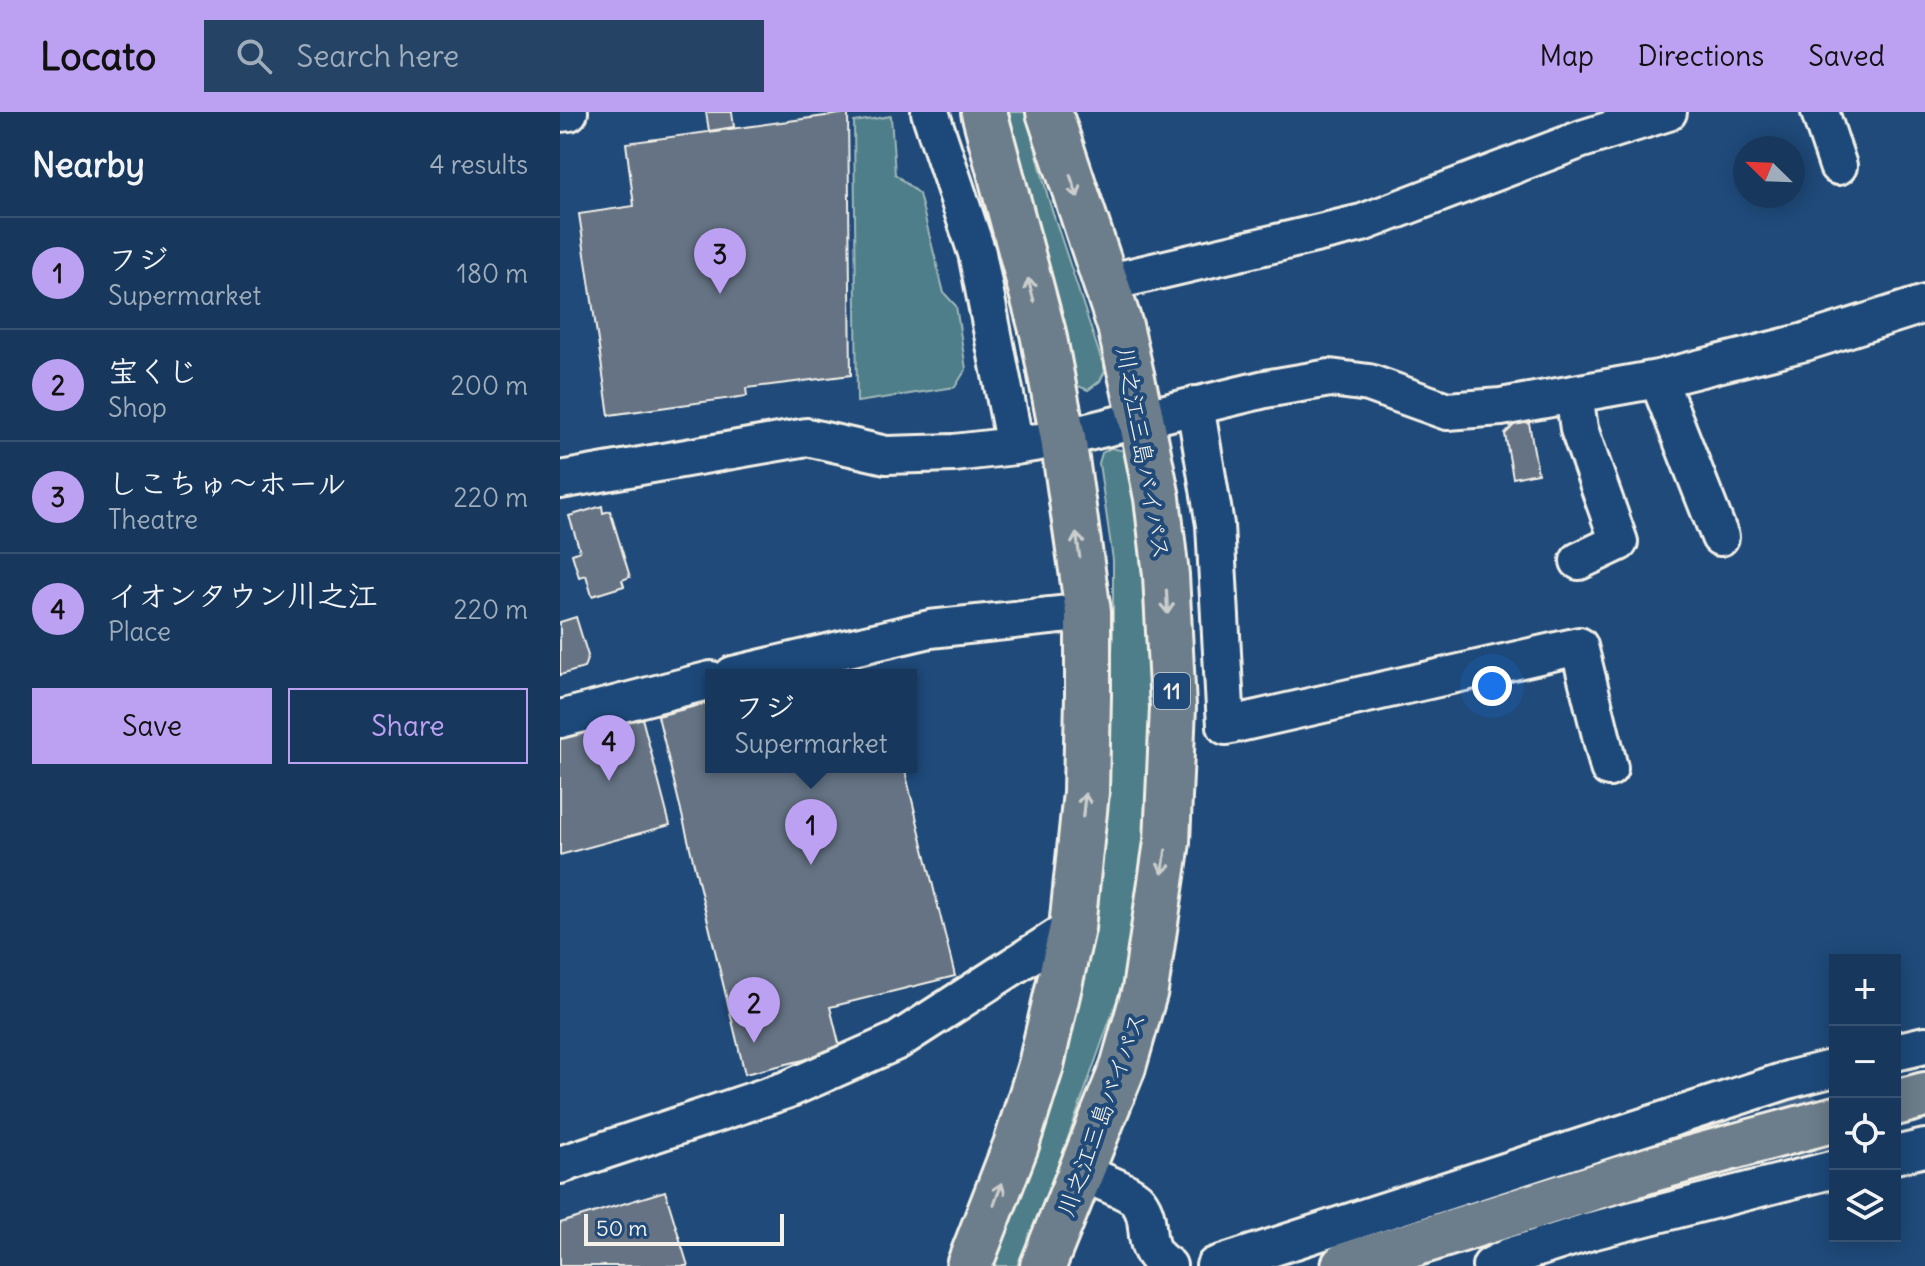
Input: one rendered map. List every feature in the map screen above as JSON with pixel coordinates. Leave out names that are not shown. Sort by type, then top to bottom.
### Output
[{"type":"highway","points":[[969,1266],[1011,1159],[1037,1078],[1072,928],[1086,792],[1088,612],[1063,438],[1043,333],[984,112]]},
{"type":"highway","name":"川之江三島バイパス","points":[[1043,1266],[1123,1067],[1145,990],[1167,842],[1173,707],[1166,575],[1157,498],[1141,418],[1120,326],[1049,112]]},
{"type":"highway","points":[[1901,1101],[1925,1095]]},
{"type":"highway","points":[[1344,1266],[1652,1169],[1829,1121]]},
{"type":"highway","points":[[1379,1266],[1652,1169]]},
{"type":"street","points":[[560,113],[569,112]]},
{"type":"street","points":[[930,112],[977,253],[1015,446]]},
{"type":"street","points":[[1820,112],[1838,166]]},
{"type":"street","points":[[1106,283],[1362,223],[1582,139],[1661,113]]},
{"type":"street","points":[[560,480],[807,437],[886,455],[954,453],[1015,446],[1063,438],[1265,389],[1330,378],[1369,383],[1447,411],[1501,407],[1658,379],[1805,342],[1925,304]]},
{"type":"street","points":[[1658,379],[1720,537]]},
{"type":"street","points":[[1574,394],[1579,429],[1619,542],[1579,561]]},
{"type":"street","points":[[1195,405],[1215,525],[1226,726],[1579,646],[1609,768]]},
{"type":"street","points":[[759,669],[930,629],[1088,612]]},
{"type":"street","points":[[560,719],[705,682]]},
{"type":"street","points":[[560,1165],[786,1090],[897,1041],[1072,928]]},
{"type":"street","points":[[1901,1051],[1925,1045]]},
{"type":"street","points":[[1215,1266],[1793,1087],[1829,1071]]},
{"type":"street","points":[[1901,1154],[1925,1148]]},
{"type":"street","points":[[1491,1266],[1509,1257],[1591,1231],[1822,1168]]},
{"type":"street","points":[[1082,1173],[1137,1199],[1146,1218],[1148,1244],[1158,1259],[1168,1266]]},
{"type":"green space","points":[[1004,112],[1026,112],[1049,201],[1105,371],[1100,381],[1088,390],[1078,386],[1069,374]]},
{"type":"green space","points":[[891,116],[895,174],[919,194],[944,293],[956,306],[966,369],[955,387],[857,402],[854,122]]},
{"type":"green space","points":[[1111,448],[1125,451],[1146,553],[1155,697],[1149,823],[1133,955],[1047,1197],[1017,1266],[988,1266],[1104,784],[1113,636],[1113,560],[1099,463],[1102,453]]},
{"type":"building","points":[[706,112],[732,112],[734,127],[709,131]]},
{"type":"building","points":[[848,113],[851,375],[746,388],[747,396],[609,415],[579,214],[634,206],[626,143]]},
{"type":"building","points":[[1527,412],[1538,473],[1513,478],[1505,434]]},
{"type":"building","points":[[602,506],[603,513],[610,511],[630,577],[622,580],[624,586],[592,596],[586,575],[579,577],[572,554],[580,551],[569,516]]},
{"type":"building","points":[[576,617],[588,656],[584,668],[560,675],[560,622]]},
{"type":"building","points":[[705,704],[705,773],[905,773],[955,976],[830,1007],[841,1051],[745,1074],[658,716]]},
{"type":"building","points":[[641,714],[670,825],[560,855],[560,736]]},
{"type":"building","points":[[665,1191],[688,1266],[560,1266],[560,1223]]},
{"type":"tunnel","points":[[1796,1096],[1813,1162]]},
{"type":"place","name":"しこちゅ～ホール","points":[[720,294]]},
{"type":"place","name":"イオンタウン川之江","points":[[609,781]]},
{"type":"place","name":"フジ","points":[[811,865]]},
{"type":"place","name":"宝くじ","points":[[754,1043]]}]
